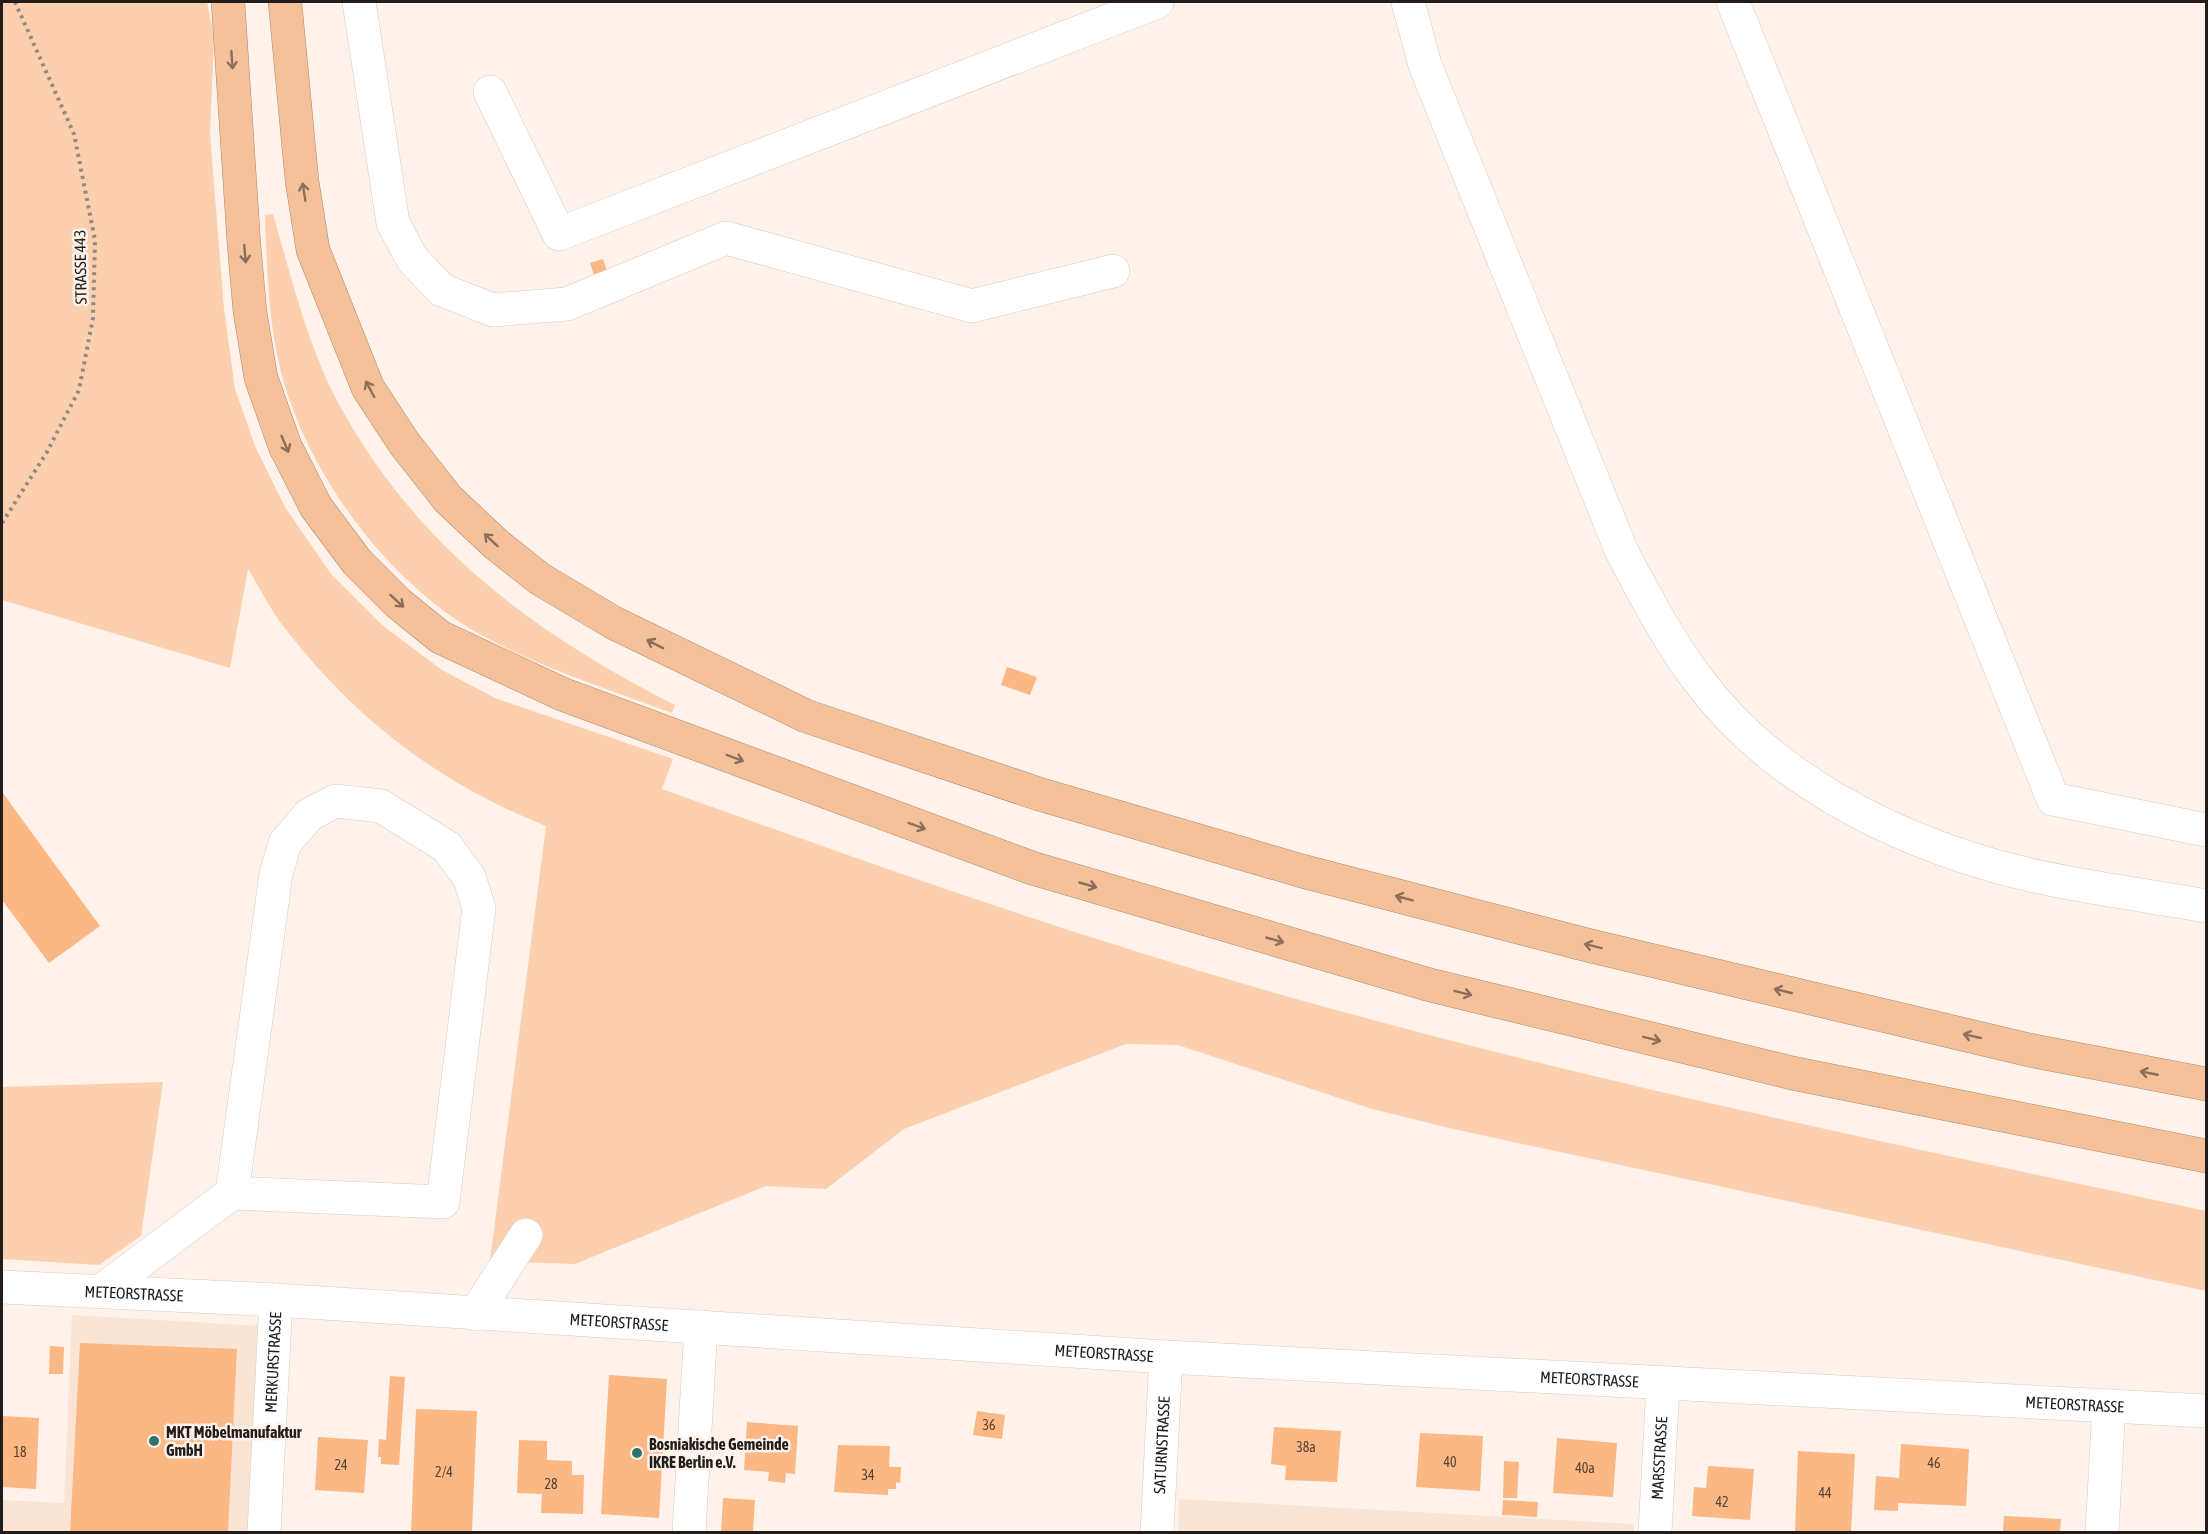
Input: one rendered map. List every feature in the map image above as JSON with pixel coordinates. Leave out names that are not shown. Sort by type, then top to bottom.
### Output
[{"type":"highway","points":[[228,2],[244,245],[261,378],[285,446],[316,507],[357,562],[398,603],[440,637],[562,694],[1032,868],[1407,979],[1792,1073],[2206,1156]]},
{"type":"highway","points":[[285,2],[302,181],[314,250],[368,388],[404,443],[448,500],[497,545],[540,579],[614,623],[806,716],[1039,794],[1302,871],[1599,948],[2018,1047],[2206,1084]]},
{"type":"street","points":[[359,2],[393,223],[413,260],[442,290],[493,310],[567,304],[726,238],[972,306],[1113,271]]},
{"type":"street","points":[[490,92],[559,234],[1157,2]]},
{"type":"street","points":[[1408,2],[1425,65],[1623,552],[1656,615],[1696,678],[1731,717],[1772,754],[1831,796],[1919,841],[2007,869],[2206,906]]},
{"type":"street","points":[[1733,2],[2054,799],[2206,830]]},
{"type":"street","points":[[101,1291],[232,1193],[443,1202],[479,908],[469,877],[447,847],[381,806],[335,801],[309,815],[285,843],[276,874],[232,1193]]},
{"type":"street","points":[[475,1314],[526,1235]]},
{"type":"street","name":"METEORSTRASSE","points":[[2,1287],[276,1300],[1166,1357],[1663,1385],[2206,1411]]},
{"type":"street","name":"MERKURSTRASSE","points":[[264,1533],[276,1300]]},
{"type":"street","points":[[689,1533],[701,1327]]},
{"type":"street","name":"SATURNSTRASSE","points":[[1158,1533],[1166,1357]]},
{"type":"street","name":"MARSSTRASSE","points":[[1655,1533],[1663,1385]]},
{"type":"street","points":[[2102,1533],[2109,1406]]},
{"type":"path","name":"STRASSE 443","points":[[2,523],[46,452],[79,390],[93,318],[95,240],[74,134],[15,2]]},
{"type":"shaded area","points":[[2,2],[207,2],[214,37],[210,134],[224,309],[235,389],[255,446],[285,507],[331,574],[382,625],[442,670],[495,698],[673,759],[662,789],[959,893],[1183,966],[1375,1021],[1611,1080],[2206,1211],[2206,1291],[1458,1130],[1372,1109],[1178,1045],[1126,1044],[904,1129],[826,1189],[766,1186],[575,1264],[490,1261],[546,826],[470,790],[434,768],[369,718],[339,690],[284,627],[248,569],[230,668],[2,600]]},
{"type":"shaded area","points":[[273,214],[303,317],[333,392],[376,464],[410,508],[448,549],[531,619],[625,678],[675,705],[672,713],[553,669],[483,636],[448,614],[415,587],[384,556],[356,522],[309,447],[292,408],[280,368],[271,311],[266,253],[265,215]]},
{"type":"shaded area","points":[[163,1082],[141,1236],[99,1265],[2,1259],[2,1087]]},
{"type":"shaded area","name":"MKT Möbelmanufaktur GmbH","points":[[72,1315],[262,1326],[247,1532],[2,1532],[2,1500],[64,1503]]},
{"type":"shaded area","points":[[1179,1499],[1634,1524],[1634,1532],[1178,1532]]},
{"type":"building","points":[[603,259],[608,274],[595,278],[590,263]]},
{"type":"building","points":[[1007,667],[1037,677],[1030,695],[1001,685]]},
{"type":"building","points":[[2,792],[100,926],[49,963],[2,900]]},
{"type":"building","name":"MKT Möbelmanufaktur GmbH","points":[[80,1343],[237,1349],[228,1532],[70,1532]]},
{"type":"building","points":[[50,1346],[64,1347],[63,1374],[49,1374]]},
{"type":"building","points":[[609,1375],[667,1379],[659,1518],[601,1514]]},
{"type":"building","points":[[390,1376],[405,1377],[399,1465],[381,1464],[381,1457],[378,1457],[379,1439],[386,1440]]},
{"type":"building","points":[[416,1409],[477,1411],[472,1532],[411,1532]]},
{"type":"building","points":[[977,1411],[1005,1415],[1002,1439],[973,1435]]},
{"type":"building","points":[[2,1416],[39,1418],[36,1489],[2,1487]]},
{"type":"building","points":[[747,1422],[798,1426],[795,1474],[786,1473],[785,1483],[768,1481],[769,1472],[744,1470]]},
{"type":"building","points":[[1274,1427],[1341,1431],[1337,1482],[1285,1480],[1286,1466],[1271,1464]]},
{"type":"building","points":[[1420,1433],[1483,1436],[1480,1491],[1416,1487]]},
{"type":"building","points":[[318,1437],[368,1440],[364,1493],[315,1490]]},
{"type":"building","points":[[1557,1438],[1617,1443],[1613,1497],[1553,1493]]},
{"type":"building","points":[[519,1440],[547,1441],[547,1460],[572,1461],[572,1475],[584,1475],[583,1514],[541,1513],[542,1494],[517,1493]]},
{"type":"building","points":[[1901,1444],[1969,1449],[1966,1506],[1898,1503],[1898,1511],[1874,1510],[1876,1476],[1899,1478]]},
{"type":"building","points":[[838,1445],[890,1446],[889,1467],[901,1467],[900,1483],[896,1482],[896,1489],[888,1489],[888,1495],[834,1492]]},
{"type":"building","points":[[1798,1451],[1855,1454],[1851,1532],[1795,1532]]},
{"type":"building","points":[[1504,1461],[1519,1462],[1517,1498],[1503,1498]]},
{"type":"building","points":[[1708,1466],[1754,1469],[1750,1520],[1692,1516],[1694,1487],[1706,1488]]},
{"type":"building","points":[[723,1498],[755,1500],[753,1532],[721,1531]]},
{"type":"building","points":[[1503,1500],[1538,1502],[1537,1517],[1502,1515]]},
{"type":"building","points":[[2004,1516],[2061,1519],[2060,1532],[2003,1532]]},
{"type":"place","name":"MKT Möbelmanufaktur GmbH","points":[[154,1441]]},
{"type":"place","name":"Bosniakische Gemeinde IKRE Berlin e.V.","points":[[637,1453]]}]
